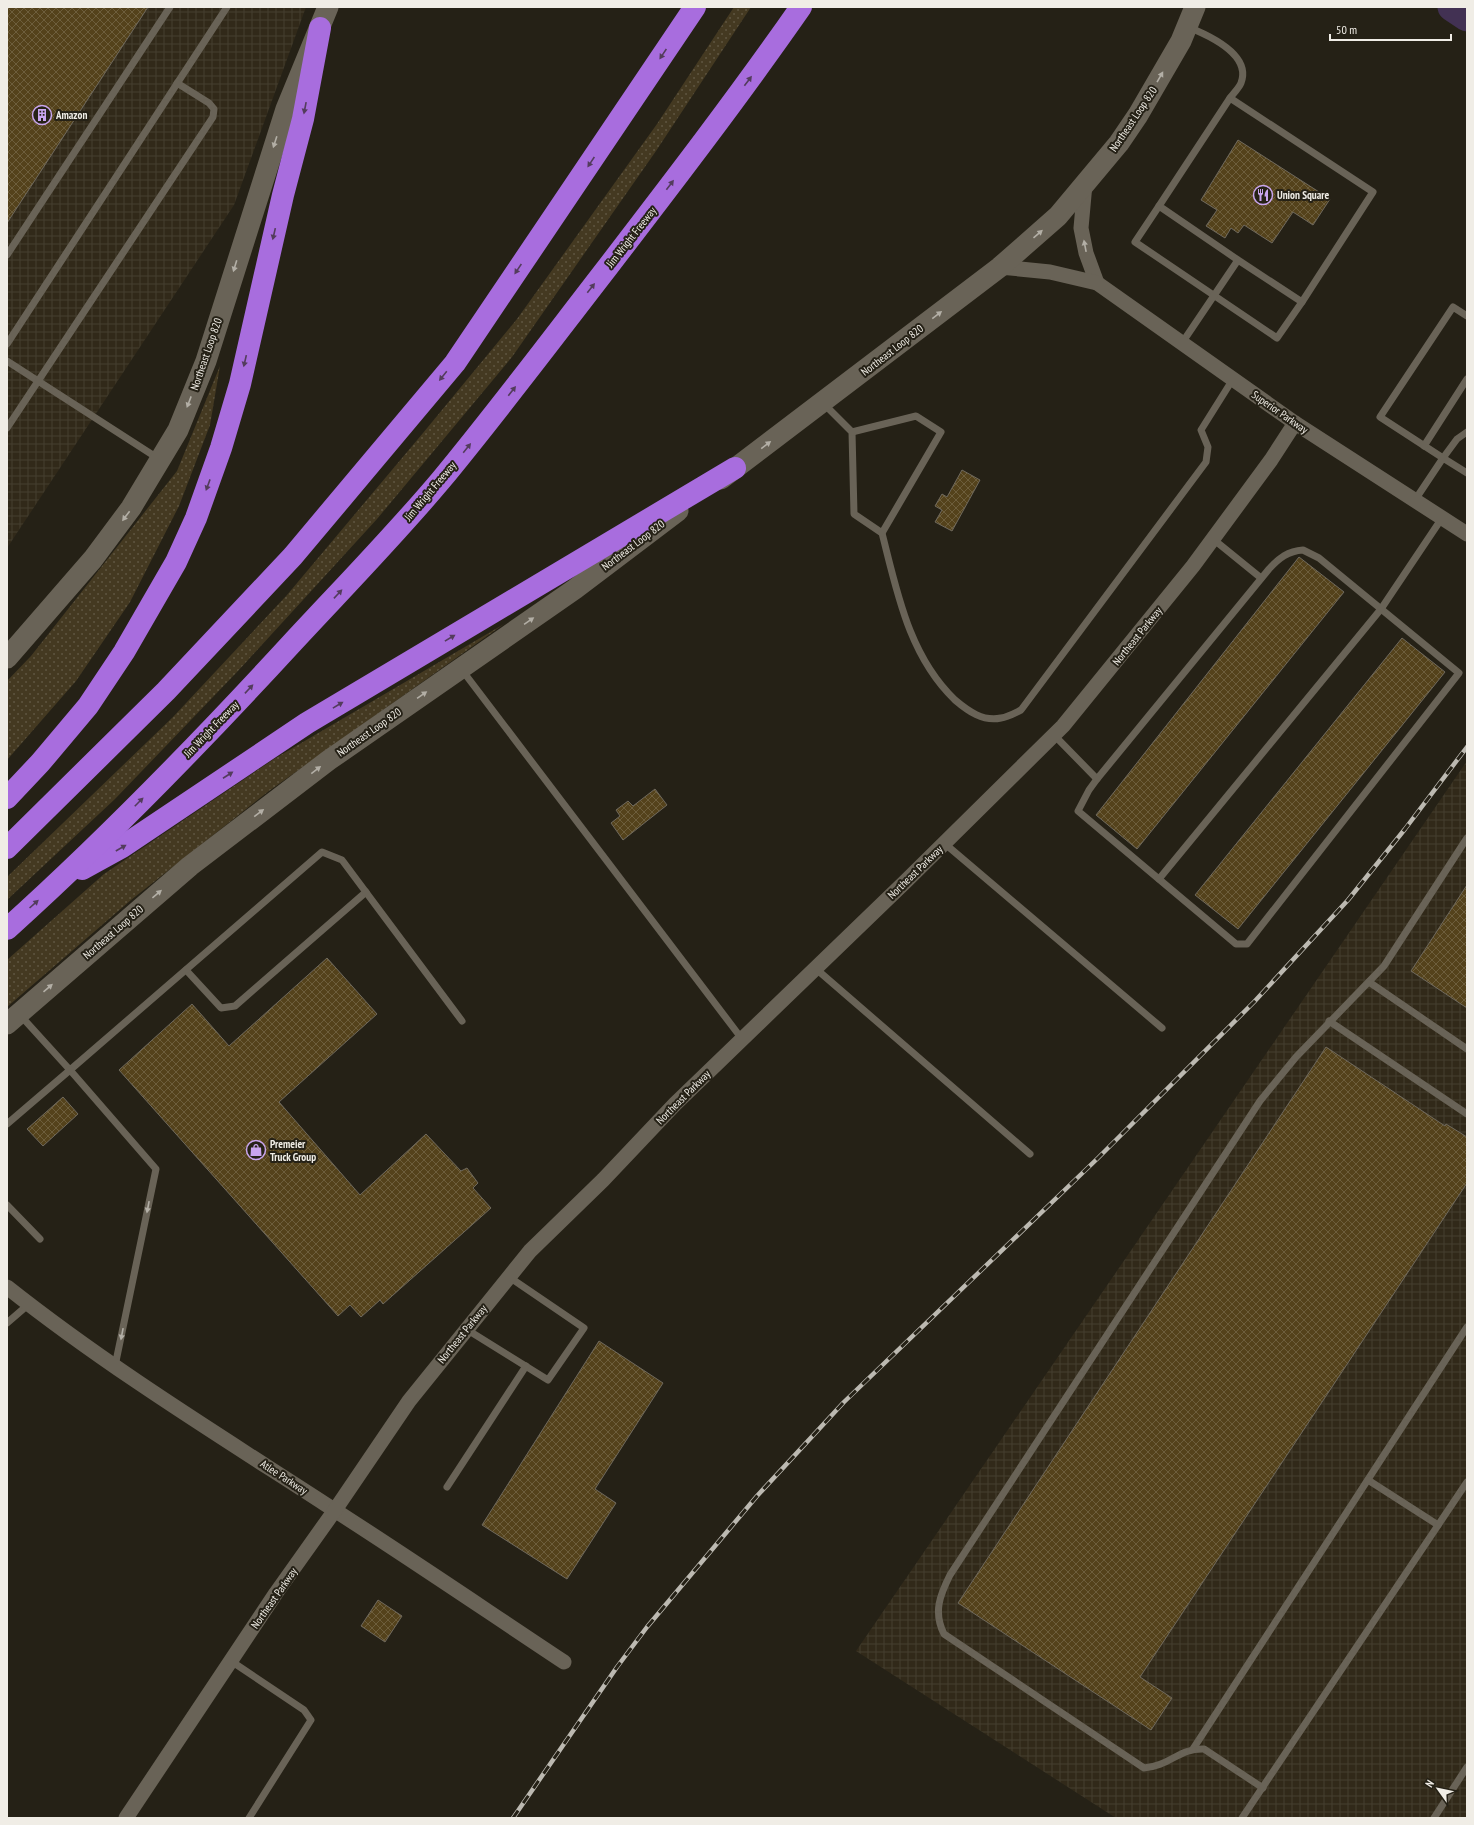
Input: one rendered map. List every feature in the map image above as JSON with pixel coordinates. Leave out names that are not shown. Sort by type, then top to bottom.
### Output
[{"type":"highway","points":[[7,848],[166,691],[293,556],[450,369],[696,7]]},
{"type":"highway","name":"Jim Wright Freeway","points":[[7,929],[62,880],[213,728],[396,531],[439,482],[488,422],[663,195],[753,76],[800,7]]},
{"type":"highway","points":[[7,798],[40,763],[88,706],[153,605],[176,562],[196,518],[221,448],[240,384],[302,119],[320,28]]},
{"type":"highway","points":[[62,880],[122,847],[307,724],[735,468]]},
{"type":"main road","name":"Northeast Loop 820","points":[[7,658],[93,559],[132,508],[178,430],[206,361],[286,109],[328,7]]},
{"type":"main road","name":"Northeast Loop 820","points":[[13,1019],[190,866],[329,760],[575,589],[1000,267],[1058,216],[1119,143],[1138,115],[1181,41],[1195,7]]},
{"type":"street","points":[[1085,184],[1081,228],[1086,253],[1097,283]]},
{"type":"street","points":[[1000,267],[1050,272],[1097,283]]},
{"type":"street","name":"Superior Parkway","points":[[1097,283],[1295,423],[1467,534]]},
{"type":"street","name":"Northeast Parkway","points":[[126,1818],[276,1593],[335,1510],[409,1401],[509,1276],[530,1251],[603,1180],[675,1104],[1054,735],[1098,684],[1213,539],[1295,423]]},
{"type":"street","name":"Atlee Parkway","points":[[7,1287],[55,1325],[172,1405],[335,1510],[564,1662]]},
{"type":"lane","points":[[7,255],[170,7]]},
{"type":"lane","points":[[7,344],[9,335],[227,7]]},
{"type":"lane","points":[[1187,27],[1208,35],[1230,50],[1242,66],[1241,82],[1230,98],[1135,242],[1277,338],[1373,192],[1230,98]]},
{"type":"lane","points":[[7,428],[212,117],[214,109],[209,103],[177,84]]},
{"type":"lane","points":[[1159,206],[1302,302]]},
{"type":"lane","points":[[1182,343],[1238,260]]},
{"type":"lane","points":[[1467,316],[1453,307],[1380,417],[1467,473]]},
{"type":"lane","points":[[7,361],[161,460]]},
{"type":"lane","points":[[823,402],[852,432],[854,514],[882,532],[910,632],[927,666],[945,690],[967,711],[982,717],[1001,718],[1021,710],[1206,462],[1208,447],[1202,430],[1233,379]]},
{"type":"lane","points":[[1424,446],[1467,379]]},
{"type":"lane","points":[[852,432],[916,416],[941,432],[882,532]]},
{"type":"lane","points":[[1415,500],[1457,439],[1467,432]]},
{"type":"lane","points":[[1159,879],[1381,609],[1442,518]]},
{"type":"lane","points":[[1213,539],[1262,578]]},
{"type":"lane","points":[[1304,550],[1319,558],[1459,673],[1247,944],[1236,944],[1078,811],[1097,779],[1262,578],[1278,559],[1291,551],[1304,550]]},
{"type":"lane","points":[[460,669],[742,1039]]},
{"type":"lane","points":[[1054,735],[1097,779]]},
{"type":"lane","points":[[1263,1788],[1204,1749],[1193,1749],[1182,1753],[1156,1767],[1144,1768],[944,1634],[939,1624],[938,1611],[940,1595],[955,1568],[1260,1101],[1296,1057],[1329,1021],[1384,966],[1467,838]]},
{"type":"lane","points":[[944,843],[1162,1028]]},
{"type":"lane","points":[[7,1124],[322,852],[342,860],[462,1021]]},
{"type":"lane","points":[[186,970],[221,1008],[235,1006],[366,892]]},
{"type":"lane","points":[[815,968],[1030,1154]]},
{"type":"lane","points":[[1369,982],[1467,1048]]},
{"type":"lane","points":[[13,1019],[70,1070],[156,1169],[115,1366]]},
{"type":"lane","points":[[1329,1021],[1467,1114]]},
{"type":"lane","points":[[7,1205],[40,1239]]},
{"type":"lane","points":[[466,1329],[548,1380],[584,1328],[509,1276]]},
{"type":"lane","points":[[7,1324],[28,1304]]},
{"type":"lane","points":[[1193,1749],[1467,1328]]},
{"type":"lane","points":[[447,1487],[526,1366]]},
{"type":"lane","points":[[1368,1480],[1438,1525]]},
{"type":"lane","points":[[1242,1818],[1467,1482]]},
{"type":"lane","points":[[231,1661],[304,1710],[311,1720],[249,1818]]},
{"type":"lane","points":[[1434,1818],[1467,1767]]},
{"type":"shaded area","points":[[7,7],[306,7],[234,205],[7,548]]},
{"type":"shaded area","points":[[734,7],[751,7],[656,151],[512,357],[377,519],[237,672],[115,799],[7,900],[7,877],[173,717],[287,595],[517,319],[657,124]]},
{"type":"shaded area","points":[[220,366],[210,425],[179,506],[130,602],[76,681],[7,760],[7,681],[31,656],[177,471]]},
{"type":"shaded area","points":[[504,624],[269,791],[131,900],[7,1007],[7,960],[104,874],[274,759]]},
{"type":"shaded area","points":[[1467,761],[1467,1818],[1116,1818],[856,1651]]},
{"type":"building","name":"Amazon","points":[[7,7],[148,7],[7,223]]},
{"type":"building","name":"Union Square","points":[[1238,140],[1330,199],[1313,225],[1293,212],[1272,243],[1244,225],[1238,233],[1231,228],[1225,238],[1206,226],[1217,210],[1201,200]]},
{"type":"building","points":[[962,470],[980,480],[952,531],[935,522],[942,510],[935,506],[942,494],[947,497]]},
{"type":"building","points":[[1299,557],[1344,592],[1137,849],[1096,815]]},
{"type":"building","points":[[1402,638],[1445,672],[1238,929],[1195,895]]},
{"type":"building","points":[[655,789],[667,805],[623,840],[611,823],[620,816],[616,810],[628,801],[633,806]]},
{"type":"building","points":[[1467,885],[1467,1008],[1411,971]]},
{"type":"building","name":"Premeier Truck Group","points":[[327,958],[377,1014],[279,1102],[360,1195],[426,1134],[461,1171],[467,1168],[478,1183],[473,1188],[491,1208],[383,1304],[380,1300],[361,1317],[350,1305],[338,1316],[119,1070],[192,1004],[229,1046]]},
{"type":"building","points":[[1326,1047],[1445,1126],[1446,1124],[1467,1137],[1467,1183],[1140,1677],[1172,1698],[1151,1730],[958,1603]]},
{"type":"building","points":[[63,1097],[78,1114],[43,1146],[27,1129]]},
{"type":"building","points":[[599,1341],[663,1383],[595,1489],[616,1503],[567,1579],[482,1525]]},
{"type":"building","points":[[378,1600],[402,1616],[385,1642],[361,1626]]},
{"type":"waterway","points":[[1452,7],[1467,17]]},
{"type":"railway","points":[[513,1818],[617,1667],[647,1627],[757,1496],[844,1402],[1098,1158],[1254,1002],[1348,900],[1405,829],[1467,747]]},
{"type":"place","name":"Amazon","points":[[42,115]]},
{"type":"place","name":"Union Square","points":[[1263,195]]},
{"type":"place","name":"Premeier Truck Group","points":[[256,1150]]}]
